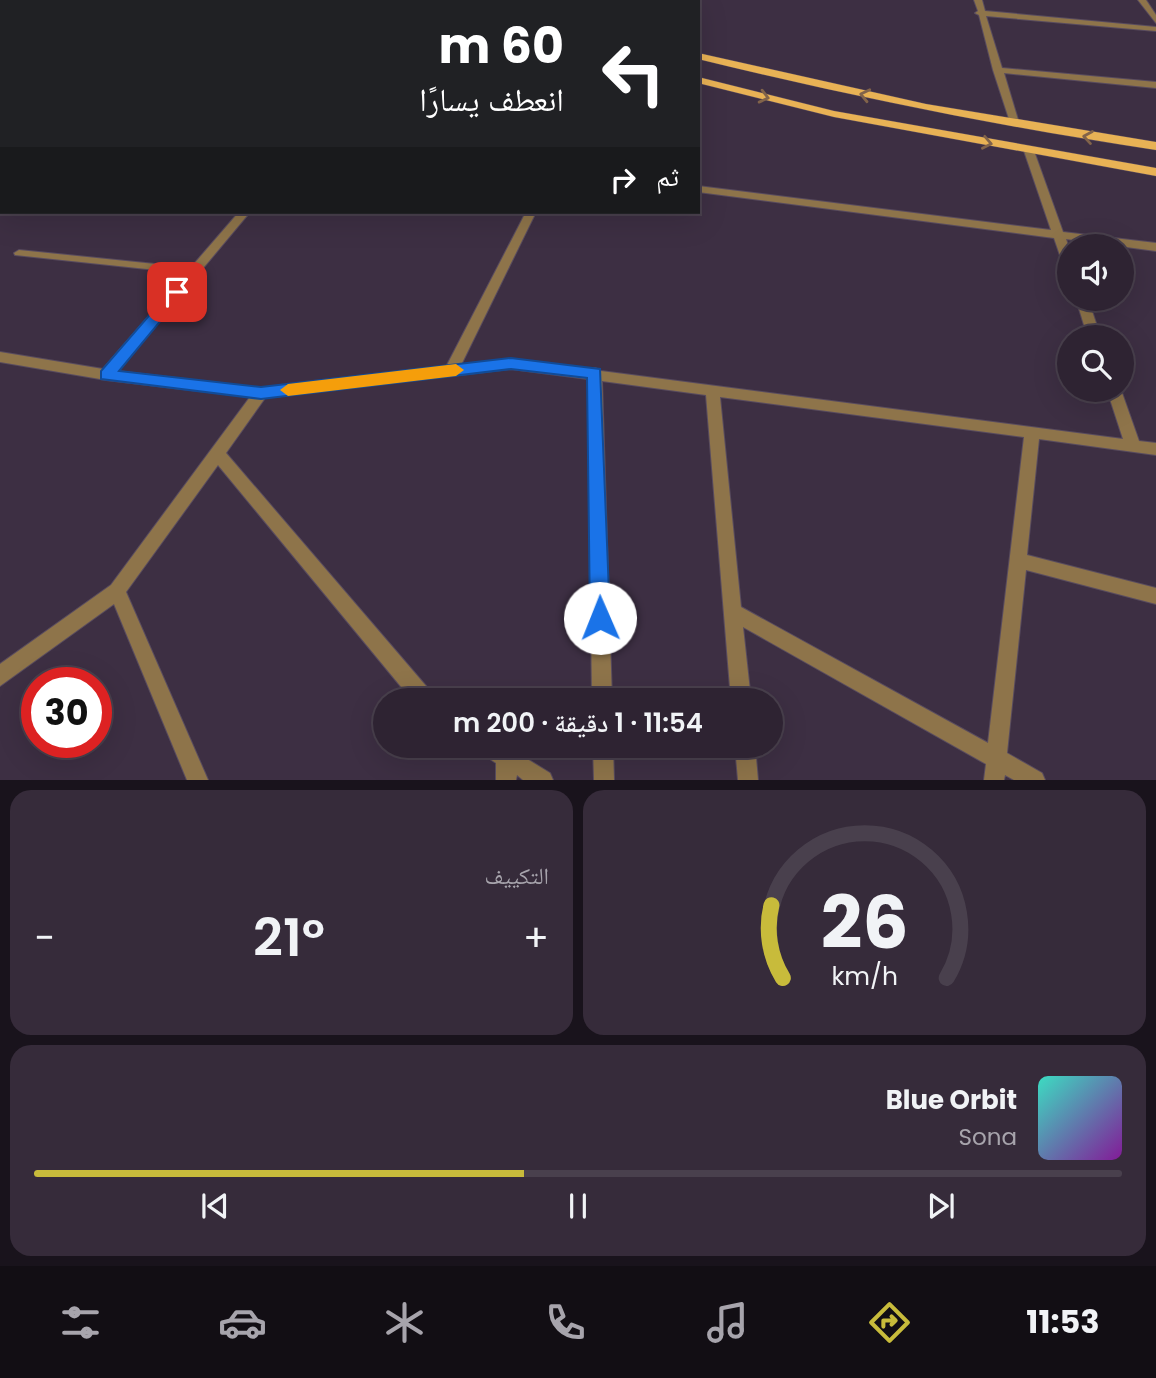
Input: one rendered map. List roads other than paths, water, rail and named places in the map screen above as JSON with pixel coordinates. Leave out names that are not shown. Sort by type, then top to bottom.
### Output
[{"type":"main road","points":[[700,56],[885,99],[1156,146]]},
{"type":"main road","points":[[700,80],[834,114],[1156,172]]},
{"type":"street","points":[[978,0],[979,12],[1014,123]]},
{"type":"street","points":[[1142,0],[1156,21]]},
{"type":"street","points":[[979,12],[1156,29]]},
{"type":"street","points":[[997,69],[1156,85]]},
{"type":"street","points":[[1029,151],[1059,234]]},
{"type":"street","points":[[700,190],[1057,235]]},
{"type":"street","points":[[106,375],[243,214]]},
{"type":"street","points":[[451,371],[530,214]]},
{"type":"street","points":[[1134,244],[1156,247]]},
{"type":"street","points":[[0,357],[106,375],[261,393],[511,363],[1156,449]]},
{"type":"street","points":[[594,373],[602,688]]},
{"type":"street","points":[[712,389],[740,688]]},
{"type":"street","points":[[0,676],[117,591],[261,393]]},
{"type":"street","points":[[1118,402],[1133,445]]},
{"type":"street","points":[[995,770],[1032,433]]},
{"type":"street","points":[[216,452],[415,688]]},
{"type":"street","points":[[1018,559],[1156,596]]},
{"type":"street","points":[[117,591],[198,779]]},
{"type":"street","points":[[733,612],[995,770],[1035,779]]},
{"type":"street","points":[[506,779],[507,758]]},
{"type":"street","points":[[509,758],[543,779]]},
{"type":"street","points":[[603,758],[604,779]]},
{"type":"street","points":[[746,758],[748,779]]},
{"type":"lane","points":[[19,253],[194,271]]}]
